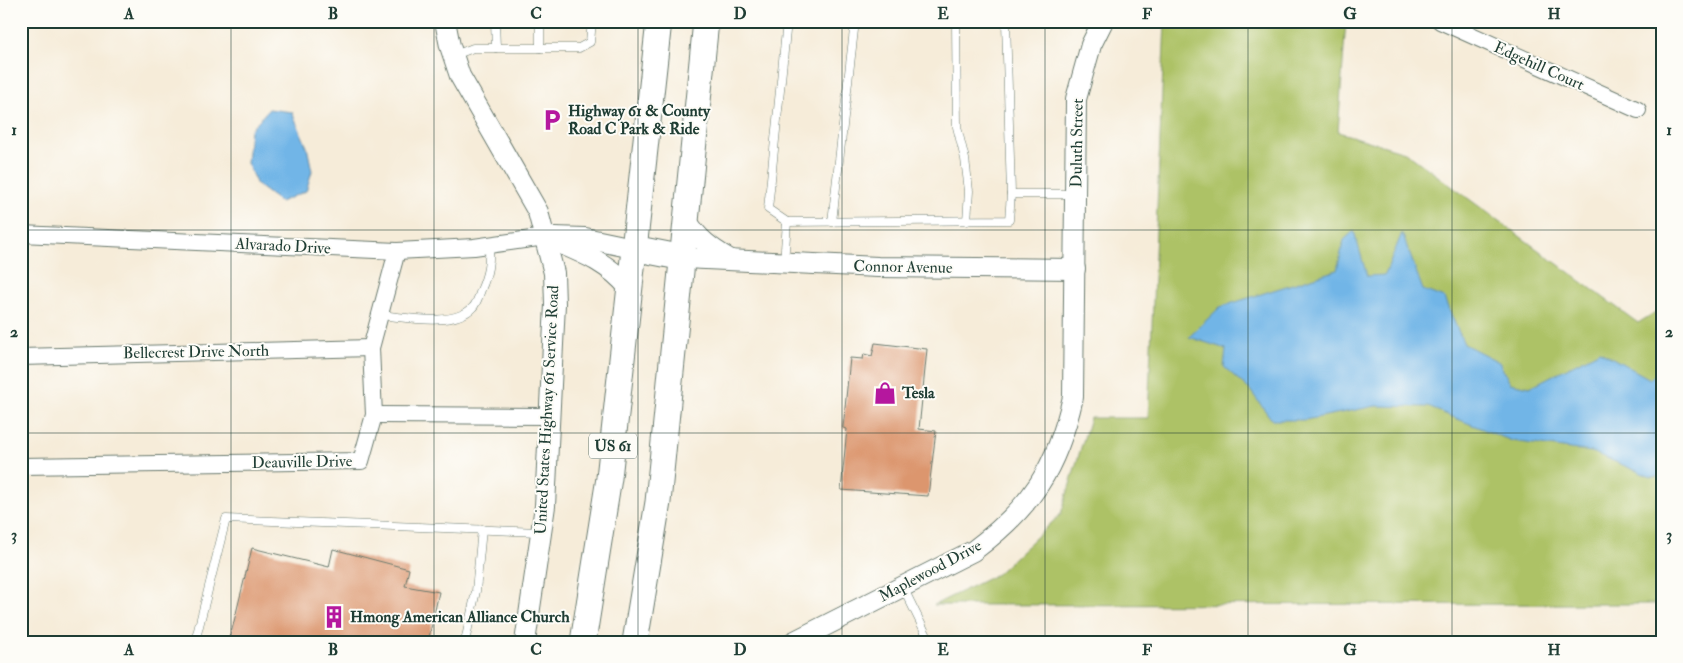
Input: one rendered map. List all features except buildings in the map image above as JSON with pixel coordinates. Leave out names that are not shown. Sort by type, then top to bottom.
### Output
[{"type":"main road","name":"US 61","points":[[583,642],[609,478],[633,248],[660,21]]},
{"type":"main road","points":[[635,642],[658,502],[684,258],[706,21]]},
{"type":"main road","name":"Connor Avenue","points":[[633,248],[684,258]]},
{"type":"street","name":"United States Highway 61 Service Road","points":[[445,21],[453,56],[475,103],[538,212],[554,273],[555,304],[542,532],[525,642]]},
{"type":"street","name":"Duluth Street","points":[[1074,268],[1076,99],[1091,45],[1103,21]]},
{"type":"street","name":"Edgehill Court","points":[[1440,21],[1638,110]]},
{"type":"street","name":"Connor Avenue","points":[[687,221],[696,236],[710,248],[733,261]]},
{"type":"street","name":"Alvarado Drive","points":[[21,234],[397,251],[489,245],[545,237]]},
{"type":"street","points":[[545,237],[585,238],[633,248]]},
{"type":"street","points":[[545,237],[602,263],[617,273],[629,288]]},
{"type":"street","points":[[397,251],[371,348],[374,415],[549,416]]},
{"type":"street","name":"Connor Avenue","points":[[684,258],[878,267],[1074,268]]},
{"type":"street","name":"Maplewood Drive","points":[[793,642],[973,551],[998,533],[1024,505],[1054,460],[1065,431],[1073,397],[1074,268]]},
{"type":"street","name":"Bellecrest Drive North","points":[[21,356],[371,348]]},
{"type":"street","name":"Deauville Drive","points":[[21,466],[361,461],[374,415]]},
{"type":"lane","points":[[495,21],[496,48]]},
{"type":"lane","points":[[540,21],[540,48]]},
{"type":"lane","points":[[453,56],[473,48],[579,48],[590,42],[592,21]]},
{"type":"lane","points":[[787,21],[768,209],[787,222],[1009,220],[1011,194],[1006,21]]},
{"type":"lane","points":[[832,222],[856,21],[900,21]]},
{"type":"lane","points":[[956,21],[957,127],[965,159],[969,191],[967,221]]},
{"type":"lane","points":[[1011,194],[1075,194]]},
{"type":"lane","points":[[784,263],[787,222]]},
{"type":"lane","points":[[379,315],[447,320],[461,316],[474,307],[484,283],[490,266],[489,245]]},
{"type":"lane","points":[[195,642],[226,519],[542,532]]},
{"type":"lane","points":[[465,642],[476,591],[482,529]]},
{"type":"lane","points":[[903,587],[930,642]]},
{"type":"green space","points":[[1165,21],[1346,21],[1338,132],[1405,152],[1638,323],[1662,308],[1662,604],[934,605],[997,574],[1061,514],[1090,418],[1148,418]]},
{"type":"water","points":[[269,109],[292,112],[307,147],[312,171],[306,191],[280,202],[257,185],[247,163],[250,130]]},
{"type":"water","points":[[1354,231],[1367,276],[1385,275],[1402,233],[1423,290],[1444,298],[1464,344],[1499,362],[1510,383],[1530,387],[1600,351],[1650,379],[1662,368],[1662,477],[1651,477],[1592,452],[1512,441],[1428,407],[1376,406],[1305,420],[1272,420],[1250,390],[1224,367],[1226,349],[1189,337],[1220,307],[1337,270],[1344,240]]},
{"type":"place","name":"Highway 61 & County Road C Park & Ride","points":[[552,120]]},
{"type":"place","name":"Tesla","points":[[885,393]]},
{"type":"place","name":"Hmong American Alliance Church","points":[[334,617]]}]
